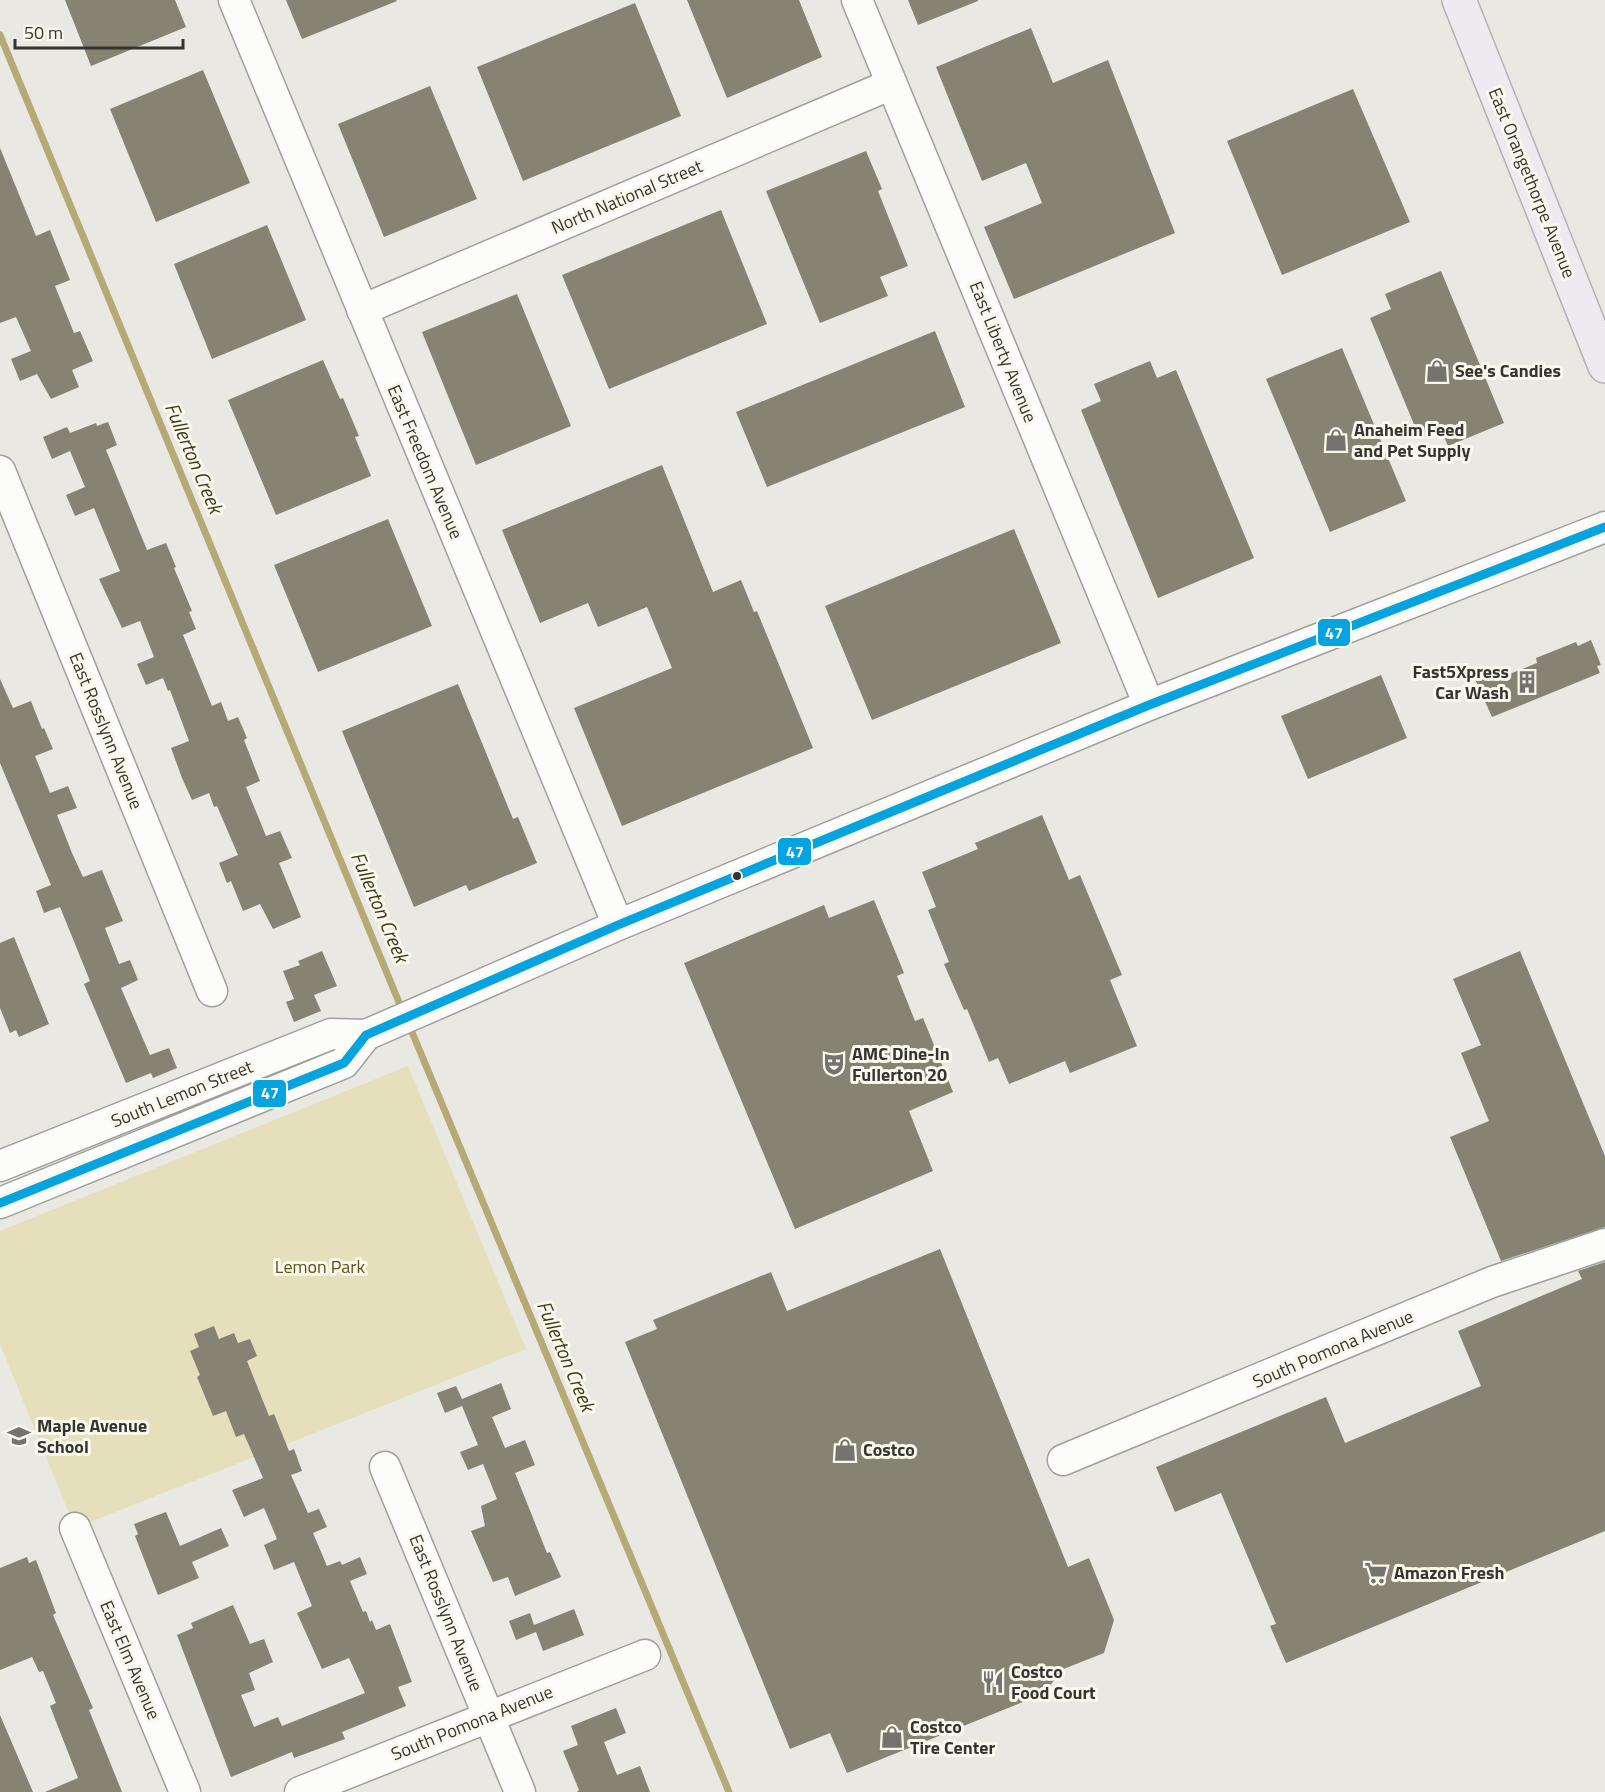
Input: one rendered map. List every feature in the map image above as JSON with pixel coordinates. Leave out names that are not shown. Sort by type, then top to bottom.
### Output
[{"type":"main road","name":"East Orangethorpe Avenue","points":[[1459,0],[1605,366]]},
{"type":"street","name":"East Freedom Avenue","points":[[234,0],[618,925]]},
{"type":"street","name":"East Liberty Avenue","points":[[857,0],[1149,705]]},
{"type":"street","name":"North National Street","points":[[362,310],[892,84]]},
{"type":"street","name":"East Rosslynn Avenue","points":[[0,471],[212,991]]},
{"type":"street","name":"South Lemon Street","points":[[0,1166],[331,1034],[376,1030],[618,925],[1149,705],[1605,527]]},
{"type":"street","name":"South Lemon Street","points":[[0,1203],[344,1063],[376,1030]]},
{"type":"street","name":"South Pomona Avenue","points":[[1063,1460],[1492,1282],[1605,1244]]},
{"type":"street","name":"East Rosslynn Avenue","points":[[386,1467],[520,1792]]},
{"type":"street","name":"East Elm Avenue","points":[[75,1528],[185,1792]]},
{"type":"street","name":"South Pomona Avenue","points":[[300,1792],[645,1654]]},
{"type":"green space","name":"Lemon Park","points":[[408,1066],[526,1349],[75,1528],[0,1344],[0,1231]]},
{"type":"building","points":[[65,0],[175,0],[186,27],[91,66]]},
{"type":"building","points":[[286,0],[396,0],[397,1],[302,39]]},
{"type":"building","points":[[687,0],[799,0],[822,57],[727,98]]},
{"type":"building","points":[[908,0],[978,0],[978,1],[918,25]]},
{"type":"building","points":[[635,3],[681,116],[523,181],[477,67]]},
{"type":"building","points":[[1031,28],[1053,83],[1108,60],[1175,233],[1014,299],[984,227],[1042,203],[1026,163],[982,181],[936,67]]},
{"type":"building","points":[[203,70],[250,183],[156,222],[110,109]]},
{"type":"building","points":[[430,86],[477,199],[384,237],[338,124]]},
{"type":"building","points":[[1353,89],[1410,222],[1282,275],[1227,141]]},
{"type":"building","points":[[0,148],[36,236],[50,230],[70,280],[55,286],[74,333],[80,331],[93,361],[72,370],[79,387],[51,399],[37,374],[20,381],[11,359],[31,351],[16,317],[0,323]]},
{"type":"building","points":[[866,151],[882,189],[878,191],[908,266],[880,277],[888,296],[820,323],[766,191]]},
{"type":"building","points":[[721,210],[767,324],[609,389],[562,275]]},
{"type":"building","points":[[267,225],[306,320],[212,359],[174,264]]},
{"type":"building","name":"See's Candies","points":[[1441,271],[1504,423],[1448,446],[1441,430],[1420,439],[1370,318],[1391,309],[1385,294]]},
{"type":"building","points":[[517,294],[571,426],[476,465],[422,332]]},
{"type":"building","points":[[935,331],[965,407],[767,487],[736,412]]},
{"type":"building","name":"Anaheim Feed and Pet Supply","points":[[1342,348],[1406,501],[1330,532],[1266,379]]},
{"type":"building","points":[[323,360],[340,399],[343,398],[359,436],[355,437],[371,476],[276,515],[228,400]]},
{"type":"building","points":[[1150,361],[1157,378],[1176,370],[1254,558],[1158,598],[1081,410],[1101,401],[1094,384]]},
{"type":"building","points":[[108,422],[117,445],[106,450],[147,550],[166,543],[176,567],[174,568],[192,611],[189,612],[196,629],[183,635],[212,706],[221,702],[228,721],[238,717],[247,738],[244,740],[260,781],[246,787],[266,836],[280,831],[292,858],[279,863],[301,917],[273,929],[260,904],[243,911],[231,881],[227,883],[219,863],[238,855],[209,793],[192,800],[182,778],[171,748],[189,741],[170,690],[168,691],[163,678],[146,685],[137,664],[154,657],[140,621],[122,628],[99,579],[120,571],[94,508],[75,516],[66,495],[85,487],[70,451],[52,459],[43,437],[67,427],[70,433],[96,423],[97,426]]},
{"type":"building","points":[[662,465],[713,592],[741,580],[754,612],[757,611],[813,748],[622,826],[574,708],[672,668],[647,607],[598,627],[588,603],[540,623],[502,530]]},
{"type":"building","points":[[388,519],[432,626],[318,672],[274,565]]},
{"type":"building","points":[[1014,529],[1061,643],[872,720],[825,606]]},
{"type":"building","name":"Fast5Xpress Car Wash","points":[[1591,640],[1601,665],[1597,666],[1600,673],[1492,717],[1475,679],[1499,670],[1502,677],[1537,663],[1536,658],[1576,642],[1578,646]]},
{"type":"building","points":[[1381,675],[1407,738],[1308,779],[1281,716]]},
{"type":"building","points":[[0,679],[13,708],[31,701],[42,729],[44,728],[53,749],[35,756],[50,793],[68,786],[77,808],[57,815],[72,853],[83,877],[102,870],[123,921],[105,928],[119,964],[130,960],[138,980],[121,988],[150,1055],[169,1048],[177,1068],[153,1078],[151,1073],[126,1083],[84,984],[90,981],[60,907],[44,913],[36,891],[51,885],[0,763]]},
{"type":"building","points":[[458,684],[513,819],[518,817],[537,863],[469,891],[466,885],[414,907],[342,731]]},
{"type":"building","name":"AMC Dine-In Fullerton 20","points":[[1042,815],[1069,880],[1080,875],[1122,975],[1110,980],[1137,1046],[1070,1073],[1065,1061],[1009,1084],[998,1058],[989,1062],[967,1009],[964,1010],[944,964],[949,962],[928,910],[936,907],[922,872],[978,849],[975,843]]},
{"type":"building","name":"AMC Dine-In Fullerton 20","points":[[874,900],[904,973],[897,976],[915,1021],[923,1018],[953,1092],[909,1111],[933,1171],[795,1229],[684,963],[824,905],[829,918]]},
{"type":"building","points":[[14,937],[49,1024],[19,1037],[16,1030],[10,1033],[0,1008],[0,943]]},
{"type":"building","points":[[322,951],[337,986],[314,995],[321,1011],[294,1022],[286,1002],[294,999],[283,971],[300,965],[298,961]]},
{"type":"building","points":[[1520,951],[1605,1156],[1605,1227],[1501,1261],[1450,1137],[1489,1121],[1461,1053],[1481,1045],[1453,979]]},
{"type":"building","name":"Costco","points":[[940,1249],[1068,1567],[1089,1558],[1114,1620],[1104,1653],[1061,1670],[1045,1693],[847,1773],[830,1733],[790,1749],[625,1342],[657,1329],[653,1320],[771,1272],[787,1311]]},
{"type":"building","points":[[1605,1262],[1605,1531],[1286,1663],[1270,1626],[1276,1624],[1221,1493],[1175,1512],[1156,1467],[1326,1397],[1345,1443],[1481,1386],[1458,1331],[1582,1279],[1578,1271]]},
{"type":"building","points":[[214,1326],[219,1339],[234,1333],[238,1343],[250,1339],[257,1356],[247,1361],[269,1416],[274,1414],[289,1451],[294,1449],[302,1471],[291,1475],[308,1513],[319,1509],[327,1527],[313,1533],[327,1566],[340,1561],[342,1565],[360,1557],[367,1574],[350,1581],[363,1612],[366,1611],[376,1630],[390,1624],[412,1682],[398,1687],[406,1706],[342,1732],[345,1739],[294,1758],[292,1752],[231,1777],[177,1635],[193,1628],[191,1623],[233,1605],[250,1644],[264,1639],[273,1662],[249,1673],[255,1690],[241,1695],[254,1727],[278,1717],[282,1726],[365,1693],[349,1658],[322,1669],[297,1613],[312,1606],[294,1562],[274,1570],[264,1545],[277,1539],[264,1508],[244,1517],[232,1490],[263,1478],[244,1434],[236,1437],[226,1411],[213,1416],[197,1377],[200,1375],[190,1351],[199,1347],[194,1334]]},
{"type":"building","points":[[501,1383],[511,1409],[492,1417],[505,1448],[525,1440],[535,1465],[515,1473],[547,1553],[550,1552],[561,1577],[515,1596],[508,1577],[493,1582],[471,1531],[485,1526],[481,1506],[497,1499],[483,1464],[468,1470],[460,1452],[478,1445],[462,1406],[445,1413],[437,1393],[456,1386],[462,1399]]},
{"type":"building","points":[[166,1512],[180,1546],[221,1528],[229,1546],[192,1562],[199,1578],[158,1595],[135,1536],[138,1534],[134,1524]]},
{"type":"building","points":[[27,1557],[29,1563],[36,1560],[56,1613],[53,1615],[93,1708],[89,1710],[122,1792],[45,1792],[78,1778],[50,1706],[56,1703],[43,1671],[39,1672],[32,1657],[0,1670],[0,1568]]},
{"type":"building","points":[[574,1609],[584,1635],[543,1651],[536,1632],[516,1640],[509,1621],[530,1613],[534,1625]]},
{"type":"building","points":[[616,1708],[626,1733],[604,1742],[617,1775],[640,1766],[650,1792],[577,1792],[579,1790],[563,1751],[578,1745],[571,1726]]},
{"type":"building","points":[[0,1715],[33,1792],[0,1792]]},
{"type":"waterway","name":"Fullerton Creek","points":[[0,35],[403,1012]]},
{"type":"waterway","name":"Fullerton Creek","points":[[409,1025],[729,1792]]},
{"type":"transit line","name":"47","points":[[0,1203],[344,1063],[366,1035],[618,925],[1149,705],[1605,527]]},
{"type":"place","name":"See's Candies","points":[[1437,371]]},
{"type":"place","name":"Anaheim Feed and Pet Supply","points":[[1336,440]]},
{"type":"place","name":"Fast5Xpress Car Wash","points":[[1527,682]]},
{"type":"place","name":"AMC Dine-In Fullerton 20","points":[[834,1064]]},
{"type":"place","name":"Maple Avenue School","points":[[19,1436]]},
{"type":"place","name":"Costco","points":[[845,1450]]},
{"type":"place","name":"Amazon Fresh","points":[[1376,1573]]},
{"type":"place","name":"Costco Food Court","points":[[993,1682]]},
{"type":"place","name":"Costco Tire Center","points":[[892,1737]]}]
